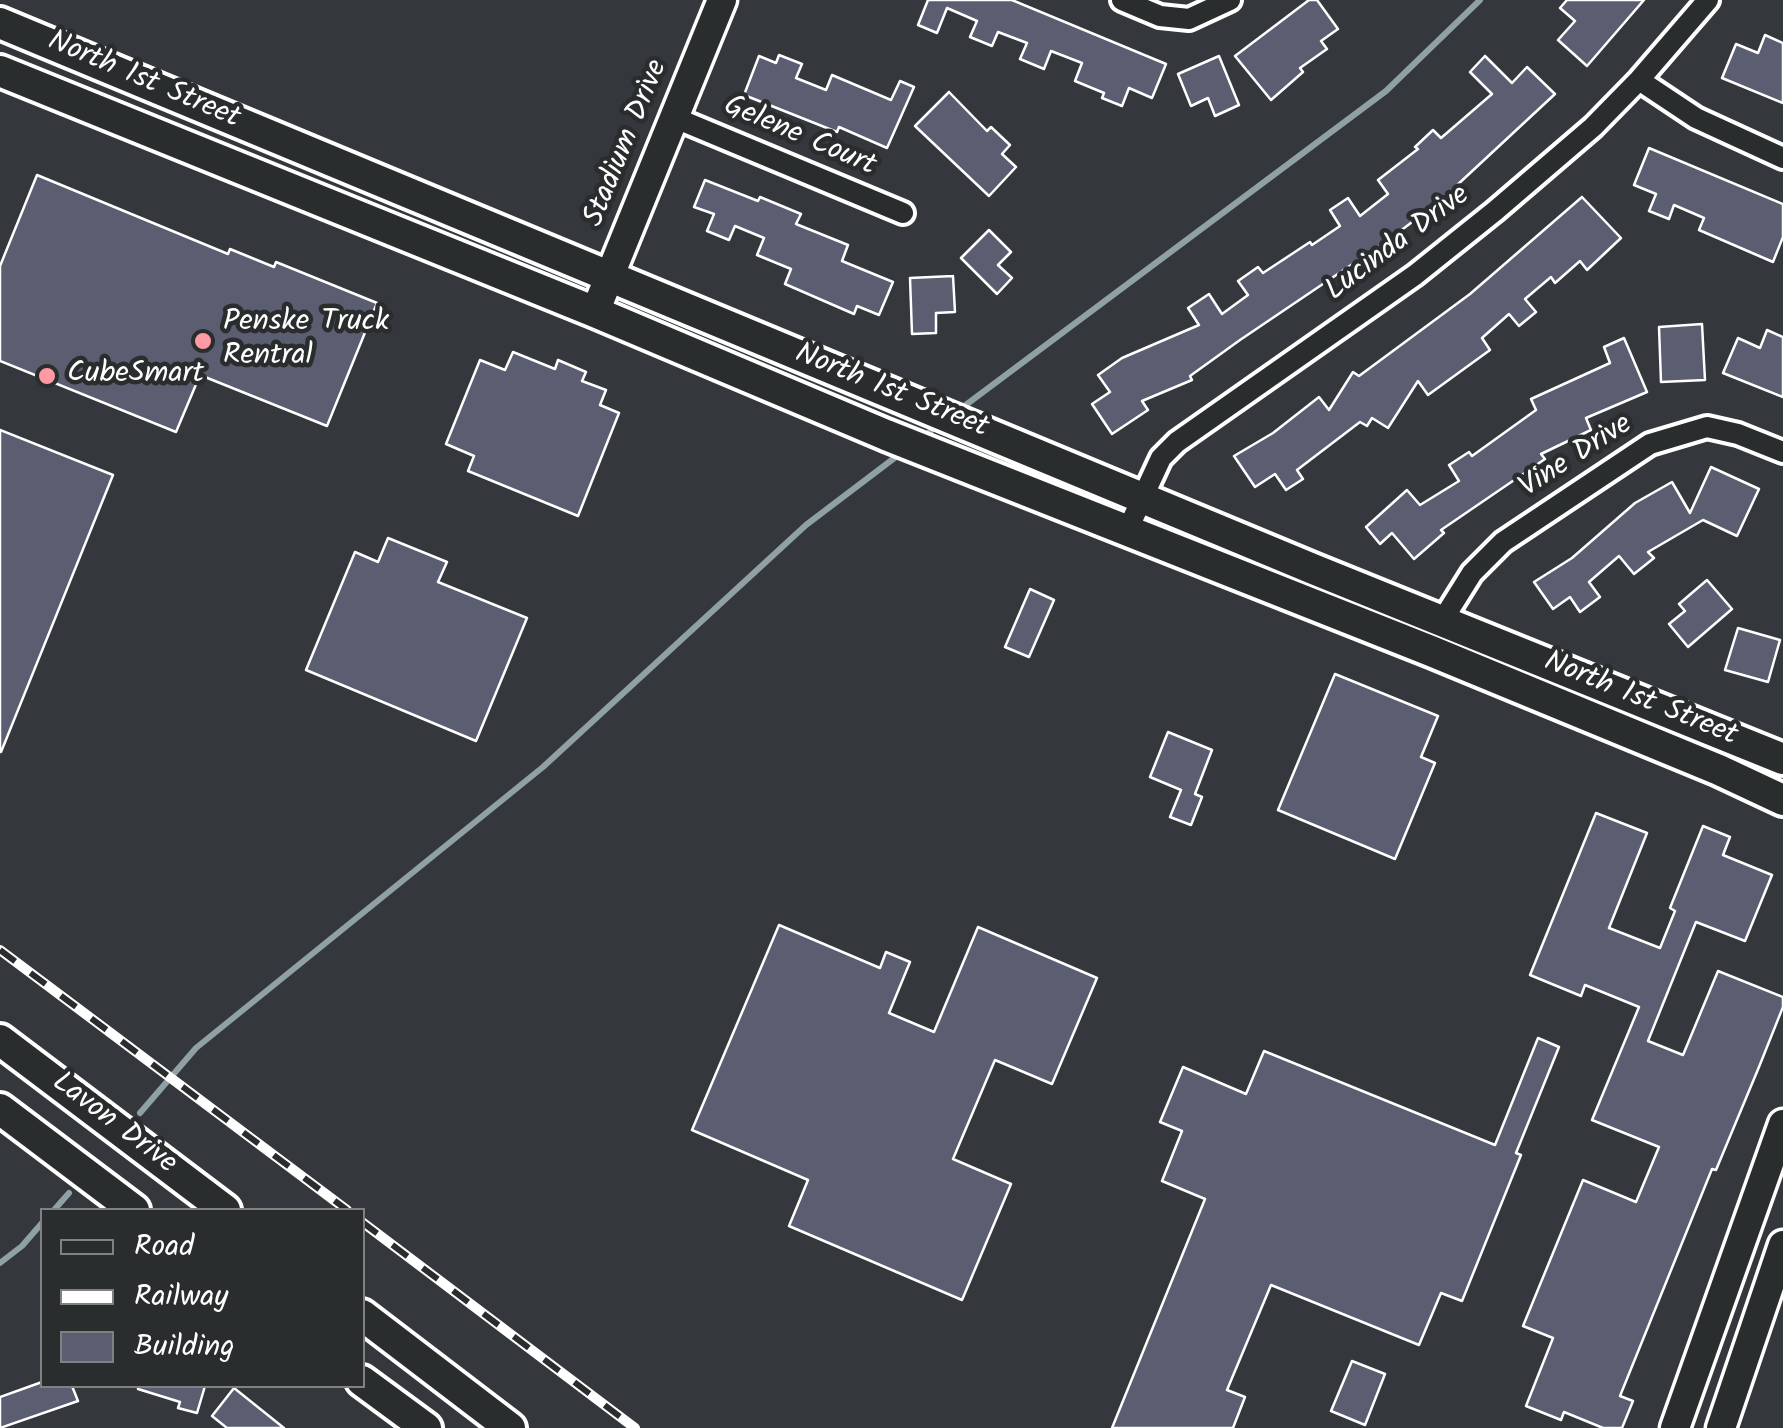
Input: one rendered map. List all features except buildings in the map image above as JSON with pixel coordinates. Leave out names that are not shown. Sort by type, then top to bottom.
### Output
[{"type":"main road","name":"Stadium Drive","points":[[595,312],[722,0]]},
{"type":"main road","points":[[0,67],[7,26]]},
{"type":"main road","name":"North 1st Street","points":[[7,26],[1442,622],[1783,759]]},
{"type":"main road","name":"North 1st Street","points":[[0,67],[886,435],[1552,701],[1783,800]]},
{"type":"main road","points":[[747,376],[768,368],[916,404]]},
{"type":"main road","points":[[1552,701],[1564,670]]},
{"type":"main road","name":"Lavon Drive","points":[[0,1040],[222,1208]]},
{"type":"main road","name":"Lavon Drive","points":[[0,1109],[131,1208]]},
{"type":"main road","points":[[1781,1134],[1679,1416],[1723,1424],[1783,1245]]},
{"type":"main road","points":[[365,1317],[510,1428]]},
{"type":"main road","points":[[365,1383],[426,1428]]},
{"type":"street","points":[[1122,0],[1160,16],[1189,20],[1230,0]]},
{"type":"street","name":"Lucinda Drive","points":[[1128,529],[1162,458],[1177,442],[1415,275],[1593,126],[1708,0]]},
{"type":"street","points":[[1639,80],[1696,118],[1783,158]]},
{"type":"street","name":"Gelene Court","points":[[673,117],[902,214]]},
{"type":"street","name":"Vine Drive","points":[[1442,622],[1472,573],[1503,542],[1650,444],[1707,427],[1738,434],[1783,452]]},
{"type":"waterway","points":[[959,410],[1386,91],[1480,0]]},
{"type":"waterway","points":[[919,440],[941,423]]},
{"type":"waterway","points":[[140,1113],[196,1048],[543,767],[806,525],[901,453]]},
{"type":"waterway","points":[[56,1208],[69,1193]]},
{"type":"waterway","points":[[0,1263],[40,1225]]},
{"type":"railway","points":[[0,950],[344,1208]]},
{"type":"railway","points":[[365,1224],[635,1428]]},
{"type":"place","name":"Penske Truck Rentral","points":[[203,341]]},
{"type":"place","name":"CubeSmart","points":[[47,376]]}]
